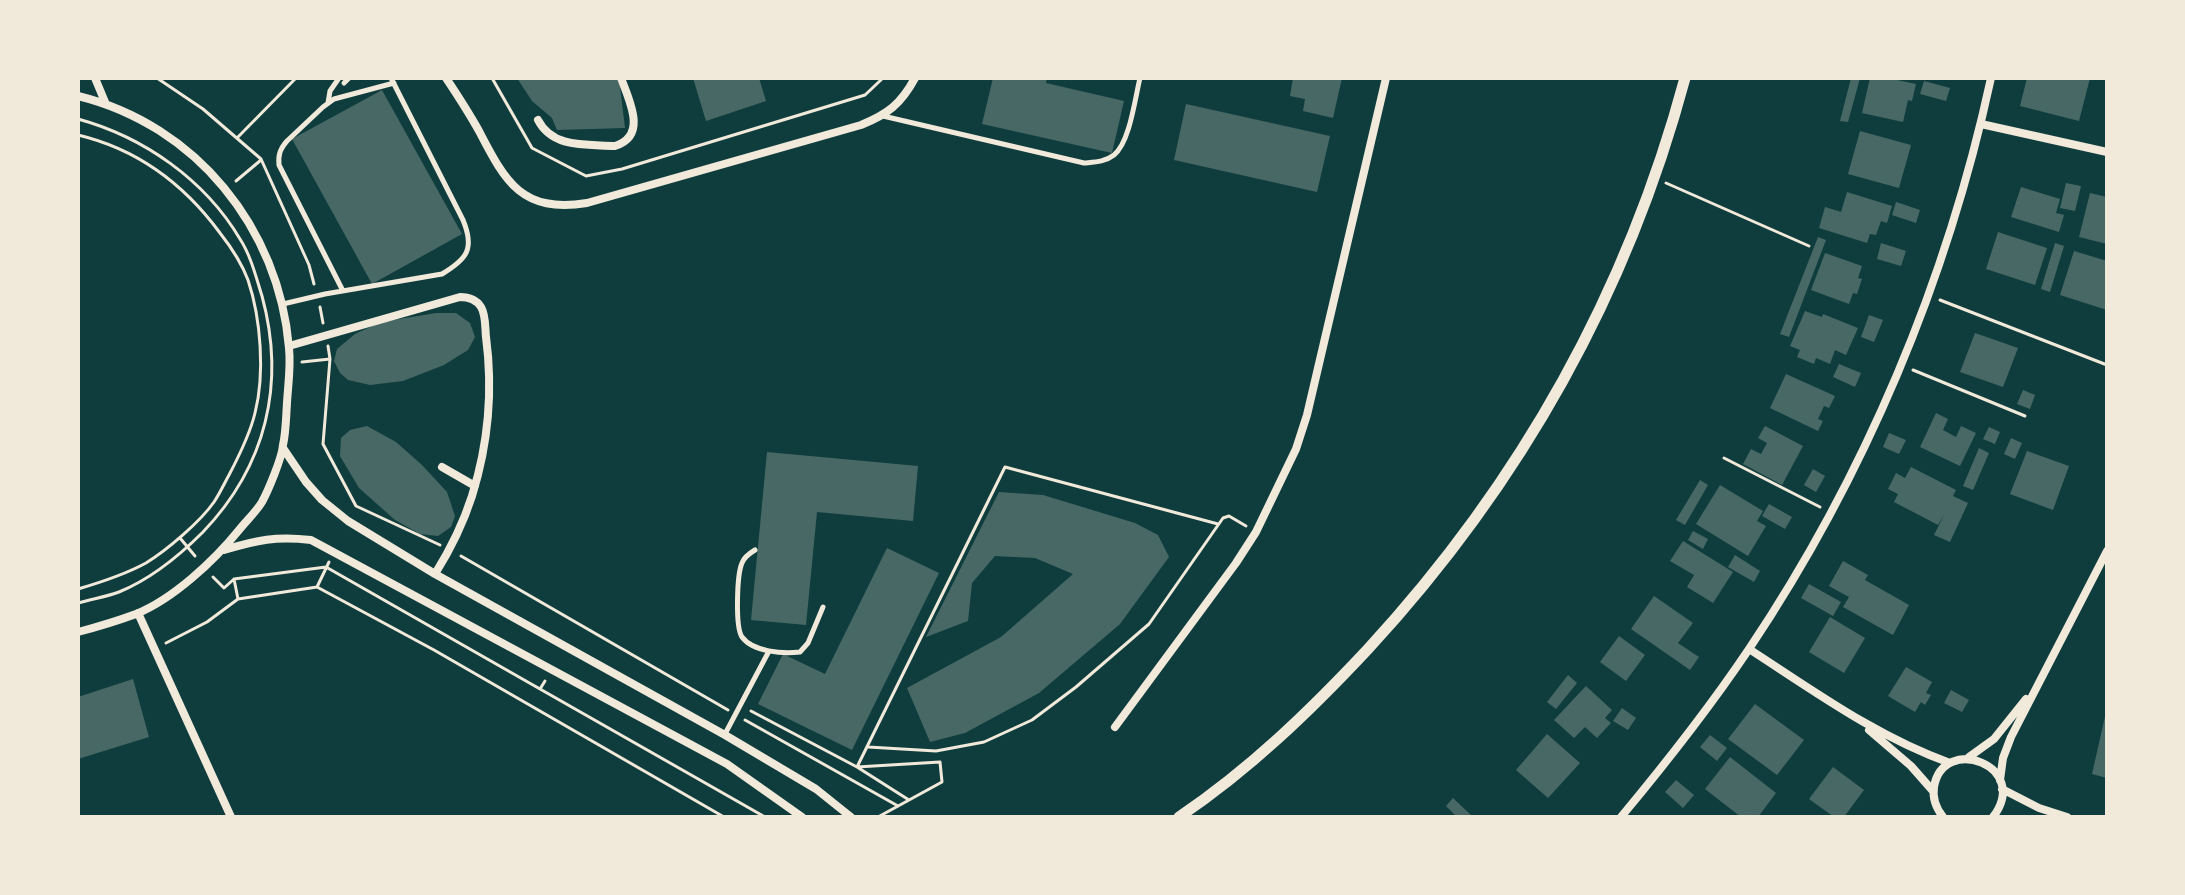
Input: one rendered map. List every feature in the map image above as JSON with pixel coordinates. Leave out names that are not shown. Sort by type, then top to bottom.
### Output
[{"type":"street","points":[[95,78],[105,102]]},
{"type":"street","points":[[446,78],[507,180],[523,194],[543,203],[565,206],[587,203],[861,125],[883,116],[902,100],[915,78]]},
{"type":"street","points":[[538,120],[551,136],[564,142],[622,144],[632,134],[634,121],[621,78]]},
{"type":"street","points":[[1115,727],[1236,563],[1256,532],[1296,449],[1307,415],[1386,78]]},
{"type":"street","points":[[1179,817],[1263,753],[1328,692],[1420,590],[1485,506],[1545,413],[1620,269],[1655,178],[1685,78]]},
{"type":"street","points":[[1621,817],[1683,741],[1749,649],[1788,588],[1861,454],[1902,365],[1929,295],[1957,212],[1991,78]]},
{"type":"street","points":[[78,96],[105,102],[155,127],[200,160],[237,202],[265,251],[283,304],[290,363],[283,448],[262,502],[223,550],[163,598],[138,613],[78,632]]},
{"type":"street","points":[[1981,124],[2107,152]]},
{"type":"street","points":[[289,346],[460,297],[478,303],[484,314],[489,372],[483,449],[462,524],[435,574]]},
{"type":"street","points":[[283,448],[322,500],[348,521],[435,574],[725,735],[816,789],[851,817]]},
{"type":"street","points":[[442,467],[475,486]]},
{"type":"street","points":[[223,550],[260,539],[288,537],[311,540],[727,764],[802,817]]},
{"type":"street","points":[[1993,817],[2001,803],[2006,747],[2036,686],[2103,570],[2107,551]]},
{"type":"street","points":[[138,613],[231,817]]},
{"type":"street","points":[[1749,649],[1860,721],[1950,763]]},
{"type":"street","points":[[1943,817],[1936,806],[1933,791],[1938,775],[1950,763],[1967,758],[1994,739],[2036,686]]},
{"type":"street","points":[[1860,721],[1911,766],[1933,791]]},
{"type":"street","points":[[1967,758],[1983,762],[2001,784],[2039,808],[2067,817]]},
{"type":"street","points":[[1934,817],[1936,806]]},
{"type":"lane","points":[[883,116],[1084,163],[1099,162],[1113,156],[1123,144],[1140,78]]},
{"type":"lane","points":[[328,103],[330,91],[344,80]]},
{"type":"lane","points":[[283,304],[442,274],[467,256],[469,233],[393,81],[328,103],[281,147],[279,165],[343,291]]},
{"type":"lane","points":[[755,550],[742,562],[738,628],[750,644],[769,651],[795,653],[805,648],[823,607]]},
{"type":"lane","points":[[725,735],[769,651]]},
{"type":"path","points":[[237,138],[296,78]]},
{"type":"path","points":[[492,78],[532,148],[586,176],[622,169],[865,95],[883,78]]},
{"type":"path","points":[[78,119],[101,125],[144,145],[178,168],[214,203],[241,241],[256,277],[269,324],[273,362],[267,423],[250,465],[220,513],[187,547],[153,574],[119,591],[78,603]]},
{"type":"path","points":[[78,135],[98,139],[138,157],[173,180],[204,211],[230,245],[248,279],[262,361],[255,413],[238,457],[213,503],[180,538],[148,562],[113,579],[78,589]]},
{"type":"path","points":[[138,157],[144,145]]},
{"type":"path","points":[[204,211],[261,159]]},
{"type":"path","points":[[1655,178],[1809,246]]},
{"type":"path","points":[[248,279],[256,277]]},
{"type":"path","points":[[1929,295],[2107,365]]},
{"type":"path","points":[[290,363],[330,359]]},
{"type":"path","points":[[1902,365],[2025,416]]},
{"type":"path","points":[[1724,458],[1831,512]]},
{"type":"path","points":[[857,767],[1005,467],[1218,524]]},
{"type":"path","points":[[867,747],[936,751],[984,742],[1032,720],[1149,624],[1223,518],[1229,516],[1256,532]]},
{"type":"path","points":[[180,538],[224,588],[234,579],[326,567],[765,817]]},
{"type":"path","points":[[234,579],[238,599]]},
{"type":"path","points":[[155,649],[207,622],[238,599],[317,587],[434,650],[724,817]]},
{"type":"path","points":[[540,689],[552,669]]},
{"type":"path","points":[[740,705],[857,767],[909,800]]},
{"type":"path","points":[[857,767],[940,762],[942,782],[878,817]]},
{"type":"building","points":[[517,78],[619,79],[625,128],[557,130],[552,118],[532,101]]},
{"type":"building","points":[[693,78],[759,78],[766,101],[706,121]]},
{"type":"building","points":[[993,78],[1047,78],[1046,83],[1124,101],[1112,153],[982,124]]},
{"type":"building","points":[[1293,78],[1342,78],[1333,118],[1303,111],[1305,99],[1290,96]]},
{"type":"building","points":[[1851,78],[1860,78],[1848,122],[1840,121]]},
{"type":"building","points":[[1870,78],[1916,84],[1903,122],[1862,113]]},
{"type":"building","points":[[2027,78],[2090,78],[2079,121],[2020,106]]},
{"type":"building","points":[[1924,81],[1950,88],[1946,101],[1920,94]]},
{"type":"building","points":[[382,90],[462,234],[372,284],[292,139]]},
{"type":"building","points":[[1186,104],[1330,136],[1317,192],[1174,160]]},
{"type":"building","points":[[1860,131],[1911,145],[1899,188],[1848,174]]},
{"type":"building","points":[[2066,183],[2081,186],[2075,211],[2060,208]]},
{"type":"building","points":[[2021,187],[2060,199],[2056,213],[2064,215],[2059,232],[2011,217]]},
{"type":"building","points":[[1847,192],[1892,206],[1887,223],[1881,221],[1876,235],[1870,234],[1867,243],[1819,228],[1825,207],[1841,212]]},
{"type":"building","points":[[2090,193],[2107,197],[2107,244],[2079,237]]},
{"type":"building","points":[[1896,202],[1920,210],[1916,223],[1892,215]]},
{"type":"building","points":[[1998,232],[2047,248],[2035,285],[1986,269]]},
{"type":"building","points":[[1818,237],[1826,240],[1789,337],[1780,334]]},
{"type":"building","points":[[1881,243],[1906,251],[1901,266],[1877,259]]},
{"type":"building","points":[[2055,243],[2064,246],[2050,292],[2041,289]]},
{"type":"building","points":[[2074,251],[2107,261],[2107,310],[2060,295]]},
{"type":"building","points":[[1825,253],[1862,266],[1857,294],[1853,293],[1849,304],[1811,290]]},
{"type":"building","points":[[1805,311],[1822,317],[1823,314],[1858,328],[1846,355],[1835,350],[1830,364],[1816,358],[1814,364],[1797,357],[1800,350],[1790,346]]},
{"type":"building","points":[[456,313],[470,323],[475,337],[468,350],[444,365],[403,381],[370,385],[348,380],[340,373],[334,361],[337,349],[355,334],[381,322]]},
{"type":"building","points":[[1869,315],[1883,320],[1874,342],[1861,337]]},
{"type":"building","points":[[1975,333],[2018,348],[2003,387],[1960,372]]},
{"type":"building","points":[[1839,364],[1861,373],[1855,387],[1833,377]]},
{"type":"building","points":[[1786,374],[1835,396],[1829,408],[1824,406],[1818,419],[1823,421],[1818,431],[1770,408]]},
{"type":"building","points":[[2023,390],[2035,395],[2030,409],[2017,404]]},
{"type":"building","points":[[1936,413],[1948,419],[1943,430],[1956,437],[1961,426],[1976,433],[1960,466],[1920,447]]},
{"type":"building","points":[[367,426],[396,442],[447,492],[455,516],[451,527],[438,536],[420,534],[395,520],[359,488],[340,456],[341,438],[350,430]]},
{"type":"building","points":[[1765,426],[1803,446],[1782,485],[1743,464],[1751,449],[1761,454],[1767,443],[1758,438]]},
{"type":"building","points":[[1989,427],[2000,432],[1995,444],[1983,439]]},
{"type":"building","points":[[1889,433],[1906,440],[1899,454],[1883,447]]},
{"type":"building","points":[[2011,438],[2022,443],[2015,459],[2004,454]]},
{"type":"building","points":[[1979,448],[1989,453],[1973,490],[1963,486]]},
{"type":"building","points":[[2027,451],[2069,466],[2053,510],[2010,494]]},
{"type":"building","points":[[767,452],[918,466],[913,521],[817,512],[806,625],[751,620]]},
{"type":"building","points":[[1911,467],[1956,490],[1953,496],[1968,503],[1950,542],[1934,535],[1944,515],[1938,525],[1894,502],[1898,494],[1888,489],[1896,473],[1905,478]]},
{"type":"building","points":[[1813,469],[1825,476],[1816,492],[1804,485]]},
{"type":"building","points":[[1700,480],[1708,485],[1685,525],[1676,520]]},
{"type":"building","points":[[1720,485],[1763,511],[1757,521],[1766,526],[1748,556],[1696,524]]},
{"type":"building","points":[[999,492],[1043,495],[1135,523],[1158,535],[1169,557],[1120,624],[1039,693],[965,733],[930,742],[907,688],[1001,637],[1073,574],[1035,558],[995,556],[972,583],[968,621],[926,637]]},
{"type":"building","points":[[1769,504],[1792,517],[1785,529],[1762,516]]},
{"type":"building","points":[[1693,531],[1708,539],[1703,549],[1688,540]]},
{"type":"building","points":[[1683,541],[1733,572],[1713,603],[1687,587],[1694,575],[1670,561]]},
{"type":"building","points":[[887,548],[939,573],[852,750],[758,704],[783,654],[825,674]]},
{"type":"building","points":[[1735,555],[1760,571],[1754,582],[1728,567]]},
{"type":"building","points":[[1843,561],[1868,575],[1865,580],[1909,605],[1893,635],[1843,607],[1849,597],[1829,586]]},
{"type":"building","points":[[1809,584],[1841,602],[1833,616],[1801,598]]},
{"type":"building","points":[[1654,596],[1693,623],[1678,643],[1699,657],[1690,670],[1631,629]]},
{"type":"building","points":[[1830,617],[1865,638],[1844,673],[1809,652]]},
{"type":"building","points":[[1619,636],[1645,655],[1626,681],[1600,662]]},
{"type":"building","points":[[1906,667],[1932,682],[1926,693],[1931,695],[1925,705],[1921,702],[1915,712],[1888,696]]},
{"type":"building","points":[[1568,675],[1577,683],[1556,709],[1547,702]]},
{"type":"building","points":[[133,679],[149,737],[78,759],[78,697]]},
{"type":"building","points":[[1586,686],[1612,710],[1605,718],[1611,723],[1597,738],[1585,727],[1574,738],[1554,720]]},
{"type":"building","points":[[1951,690],[1969,700],[1962,712],[1944,703]]},
{"type":"building","points":[[1755,704],[1804,740],[1777,775],[1728,739]]},
{"type":"building","points":[[1622,708],[1636,718],[1628,730],[1613,721]]},
{"type":"building","points":[[2107,712],[2107,778],[2092,774]]},
{"type":"building","points":[[1547,734],[1580,763],[1548,798],[1516,770]]},
{"type":"building","points":[[1710,735],[1727,748],[1717,761],[1700,747]]},
{"type":"building","points":[[1730,757],[1776,793],[1758,817],[1741,817],[1705,789]]},
{"type":"building","points":[[1833,767],[1864,790],[1844,817],[1834,817],[1809,799]]},
{"type":"building","points":[[1676,780],[1694,795],[1683,808],[1665,792]]},
{"type":"building","points":[[1453,798],[1473,817],[1457,817],[1446,806]]}]
